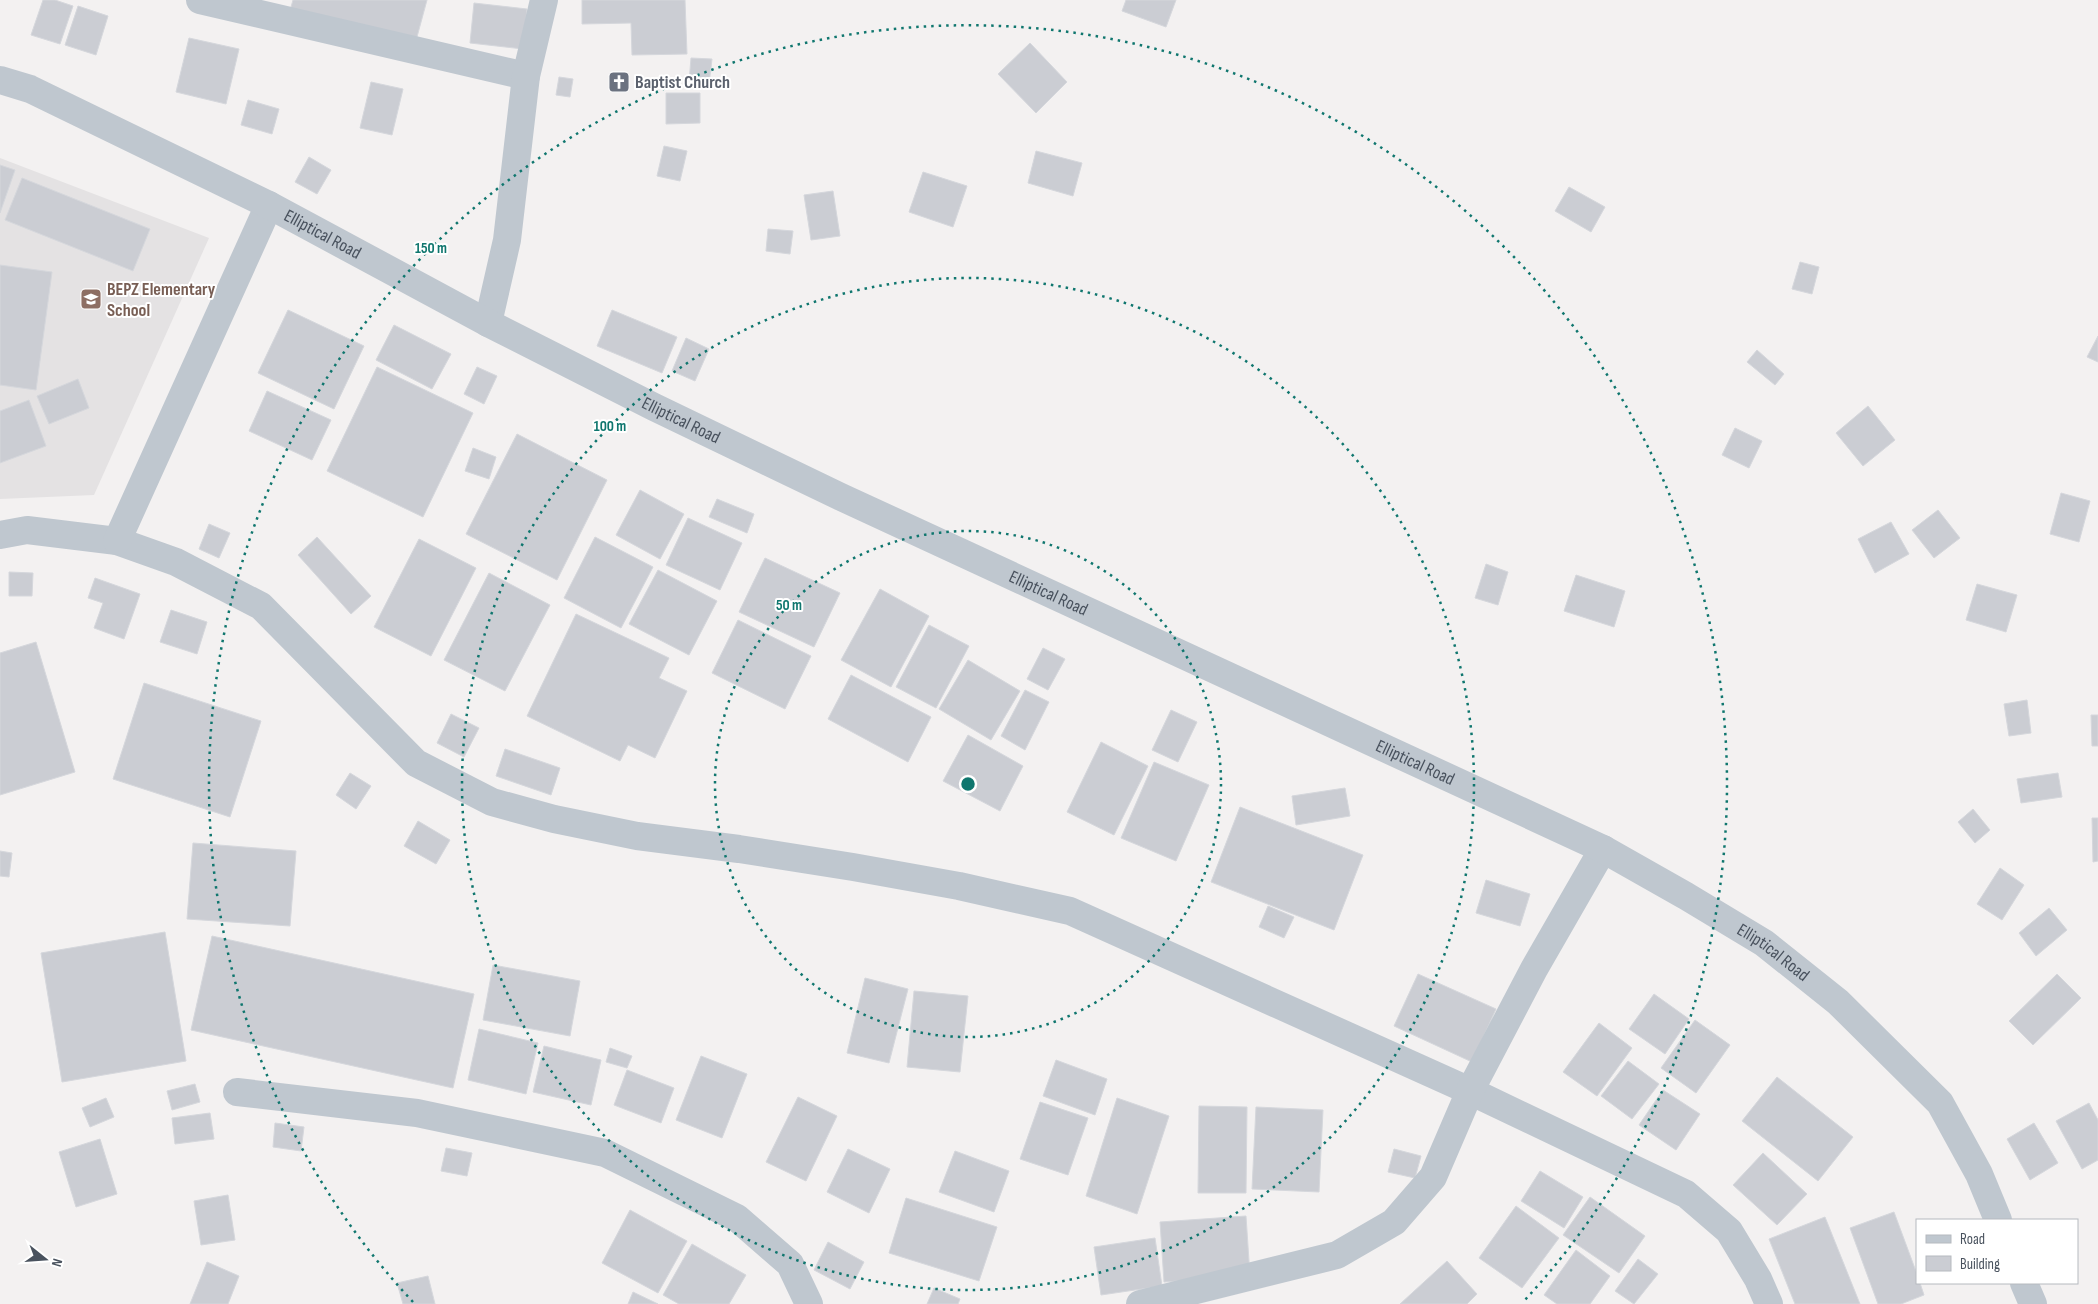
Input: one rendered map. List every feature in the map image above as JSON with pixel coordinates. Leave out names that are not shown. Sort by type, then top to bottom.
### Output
[{"type":"street","points":[[200,0],[526,76]]},
{"type":"street","points":[[488,323],[507,240],[526,76],[544,0]]},
{"type":"street","name":"Elliptical Road","points":[[0,80],[30,89],[269,204],[488,323],[654,407],[842,497],[1603,849],[1686,896],[1764,944],[1838,1002],[1940,1103],[1979,1174],[1998,1219]]},
{"type":"street","points":[[117,541],[269,204]]},
{"type":"street","points":[[0,535],[27,530],[117,541],[176,562],[261,606],[416,762],[492,802],[554,819],[637,836],[739,849],[863,869],[959,886],[1070,910],[1470,1091],[1686,1194],[1730,1231],[1758,1278],[1769,1304]]},
{"type":"street","points":[[1140,1304],[1171,1301],[1337,1255],[1394,1222],[1433,1177],[1470,1091],[1534,969],[1603,849]]},
{"type":"street","points":[[238,1092],[417,1113],[605,1152],[737,1218],[790,1264],[809,1304]]},
{"type":"street","points":[[2024,1284],[2033,1304]]},
{"type":"shaded area","name":"BEPZ Elementary School","points":[[0,158],[209,238],[94,495],[0,499]]},
{"type":"building","points":[[43,0],[55,0],[73,6],[60,44],[31,35]]},
{"type":"building","points":[[293,0],[427,0],[414,48],[289,14]]},
{"type":"building","points":[[582,0],[685,0],[687,54],[632,55],[631,23],[582,24]]},
{"type":"building","points":[[1126,0],[1176,0],[1166,27],[1122,11]]},
{"type":"building","points":[[474,3],[527,9],[523,49],[470,43]]},
{"type":"building","points":[[78,6],[108,16],[96,55],[65,45]]},
{"type":"building","points":[[189,38],[239,49],[226,104],[176,92]]},
{"type":"building","points":[[1030,43],[1067,82],[1036,113],[998,74]]},
{"type":"building","points":[[691,58],[712,59],[709,84],[689,82]]},
{"type":"building","points":[[559,77],[573,79],[570,97],[556,95]]},
{"type":"building","points":[[371,82],[403,89],[392,135],[360,128]]},
{"type":"building","points":[[666,93],[700,93],[700,123],[666,124]]},
{"type":"building","points":[[248,100],[279,109],[272,134],[241,125]]},
{"type":"building","points":[[664,146],[687,151],[680,181],[657,176]]},
{"type":"building","points":[[1036,151],[1082,163],[1073,196],[1028,183]]},
{"type":"building","points":[[309,157],[331,170],[317,194],[295,182]]},
{"type":"building","points":[[0,165],[15,170],[0,213]]},
{"type":"building","points":[[923,172],[967,186],[953,227],[909,212]]},
{"type":"building","points":[[22,178],[150,229],[133,271],[5,220]]},
{"type":"building","points":[[1569,187],[1605,207],[1591,232],[1555,211]]},
{"type":"building","points":[[833,191],[840,236],[811,240],[804,195]]},
{"type":"building","points":[[768,229],[793,231],[790,254],[766,251]]},
{"type":"building","points":[[1800,262],[1819,267],[1812,294],[1792,289]]},
{"type":"building","points":[[0,265],[52,272],[36,390],[0,385]]},
{"type":"building","points":[[288,310],[364,346],[334,409],[258,373]]},
{"type":"building","points":[[612,310],[677,337],[662,373],[597,346]]},
{"type":"building","points":[[394,325],[451,354],[432,389],[376,360]]},
{"type":"building","points":[[2098,336],[2098,362],[2087,357]]},
{"type":"building","points":[[686,338],[709,349],[695,381],[672,371]]},
{"type":"building","points":[[1757,350],[1784,374],[1775,385],[1747,362]]},
{"type":"building","points":[[377,367],[473,413],[423,517],[327,471]]},
{"type":"building","points":[[477,367],[497,376],[484,404],[464,394]]},
{"type":"building","points":[[78,379],[89,408],[49,424],[37,396]]},
{"type":"building","points":[[267,391],[331,420],[312,460],[249,431]]},
{"type":"building","points":[[29,400],[46,446],[0,463],[0,411]]},
{"type":"building","points":[[1868,406],[1895,440],[1863,466],[1836,433]]},
{"type":"building","points":[[1735,428],[1762,441],[1749,468],[1722,455]]},
{"type":"building","points":[[517,434],[607,480],[557,580],[466,534]]},
{"type":"building","points":[[473,448],[496,457],[489,479],[465,471]]},
{"type":"building","points":[[640,490],[684,514],[660,559],[616,535]]},
{"type":"building","points":[[2061,493],[2090,501],[2079,542],[2050,534]]},
{"type":"building","points":[[717,499],[754,514],[747,533],[709,517]]},
{"type":"building","points":[[1938,510],[1960,538],[1934,558],[1912,530]]},
{"type":"building","points":[[688,518],[742,543],[720,590],[666,565]]},
{"type":"building","points":[[1891,522],[1909,554],[1875,573],[1858,539]]},
{"type":"building","points":[[209,524],[230,533],[219,558],[199,549]]},
{"type":"building","points":[[317,537],[371,596],[351,614],[298,555]]},
{"type":"building","points":[[595,537],[653,567],[621,628],[564,598]]},
{"type":"building","points":[[419,539],[476,568],[431,656],[374,627]]},
{"type":"building","points":[[765,558],[840,593],[814,647],[739,612]]},
{"type":"building","points":[[1486,564],[1508,572],[1498,605],[1475,598]]},
{"type":"building","points":[[658,570],[717,601],[689,655],[629,624]]},
{"type":"building","points":[[9,572],[33,573],[32,596],[9,596]]},
{"type":"building","points":[[489,573],[550,605],[505,691],[444,660]]},
{"type":"building","points":[[1576,575],[1625,591],[1614,627],[1564,611]]},
{"type":"building","points":[[95,578],[140,594],[124,639],[94,628],[103,603],[88,598]]},
{"type":"building","points":[[1977,584],[2017,595],[2006,632],[1966,620]]},
{"type":"building","points":[[880,589],[929,616],[891,687],[841,660]]},
{"type":"building","points":[[171,610],[207,622],[197,654],[160,642]]},
{"type":"building","points":[[576,614],[669,658],[659,678],[687,691],[655,758],[628,745],[620,761],[527,716]]},
{"type":"building","points":[[738,620],[811,656],[785,709],[712,673]]},
{"type":"building","points":[[929,625],[969,646],[936,708],[896,687]]},
{"type":"building","points":[[36,642],[75,772],[0,795],[0,653]]},
{"type":"building","points":[[1043,648],[1065,659],[1048,690],[1027,679]]},
{"type":"building","points":[[968,660],[1020,691],[991,740],[939,709]]},
{"type":"building","points":[[851,675],[931,717],[908,762],[828,719]]},
{"type":"building","points":[[144,683],[261,721],[230,817],[113,779]]},
{"type":"building","points":[[1025,690],[1049,702],[1025,750],[1001,736]]},
{"type":"building","points":[[2027,700],[2031,733],[2009,736],[2004,704]]},
{"type":"building","points":[[1171,710],[1197,722],[1178,762],[1152,750]]},
{"type":"building","points":[[451,714],[479,728],[464,757],[437,743]]},
{"type":"building","points":[[2091,715],[2098,715],[2098,746],[2092,746]]},
{"type":"building","points":[[968,735],[1023,766],[1000,811],[943,781]]},
{"type":"building","points":[[1101,742],[1148,766],[1114,835],[1067,812]]},
{"type":"building","points":[[505,749],[560,768],[551,795],[496,776]]},
{"type":"building","points":[[1154,762],[1209,785],[1176,861],[1121,838]]},
{"type":"building","points":[[350,773],[371,786],[356,809],[336,795]]},
{"type":"building","points":[[2058,773],[2062,797],[2021,803],[2017,779]]},
{"type":"building","points":[[1345,788],[1350,816],[1296,825],[1292,796]]},
{"type":"building","points":[[1240,807],[1363,855],[1334,930],[1211,882]]},
{"type":"building","points":[[1973,809],[1990,830],[1975,843],[1958,822]]},
{"type":"building","points":[[2092,818],[2098,818],[2098,861],[2093,862]]},
{"type":"building","points":[[418,821],[450,840],[436,864],[404,846]]},
{"type":"building","points":[[193,843],[296,851],[290,926],[187,919]]},
{"type":"building","points":[[0,851],[12,853],[9,877],[0,876]]},
{"type":"building","points":[[2000,868],[2024,885],[2002,920],[1977,904]]},
{"type":"building","points":[[1486,880],[1530,894],[1520,926],[1476,913]]},
{"type":"building","points":[[1268,906],[1294,917],[1284,938],[1259,927]]},
{"type":"building","points":[[2049,908],[2067,930],[2036,956],[2019,933]]},
{"type":"building","points":[[165,932],[186,1061],[62,1082],[41,953]]},
{"type":"building","points":[[212,936],[474,994],[453,1088],[191,1030]]},
{"type":"building","points":[[493,965],[580,981],[570,1036],[483,1020]]},
{"type":"building","points":[[1418,974],[1496,1009],[1472,1062],[1394,1026]]},
{"type":"building","points":[[2057,974],[2081,998],[2033,1045],[2009,1021]]},
{"type":"building","points":[[865,978],[908,989],[889,1063],[847,1053]]},
{"type":"building","points":[[914,991],[968,996],[960,1072],[907,1067]]},
{"type":"building","points":[[1654,994],[1689,1019],[1665,1054],[1629,1029]]},
{"type":"building","points":[[1695,1020],[1730,1045],[1696,1093],[1661,1068]]},
{"type":"building","points":[[1599,1023],[1632,1048],[1597,1096],[1563,1072]]},
{"type":"building","points":[[479,1029],[538,1043],[526,1094],[468,1080]]},
{"type":"building","points":[[544,1046],[601,1060],[591,1105],[533,1092]]},
{"type":"building","points":[[610,1048],[632,1056],[627,1068],[606,1062]]},
{"type":"building","points":[[701,1056],[747,1074],[722,1138],[676,1120]]},
{"type":"building","points":[[1056,1060],[1107,1079],[1095,1115],[1043,1096]]},
{"type":"building","points":[[1628,1061],[1659,1084],[1632,1119],[1601,1096]]},
{"type":"building","points":[[627,1070],[674,1088],[661,1123],[614,1105]]},
{"type":"building","points":[[1777,1077],[1853,1137],[1818,1181],[1742,1121]]},
{"type":"building","points":[[195,1084],[200,1102],[172,1110],[167,1091]]},
{"type":"building","points":[[1663,1090],[1700,1114],[1676,1150],[1639,1125]]},
{"type":"building","points":[[798,1097],[837,1116],[806,1181],[766,1162]]},
{"type":"building","points":[[106,1098],[114,1117],[90,1127],[82,1108]]},
{"type":"building","points":[[1117,1098],[1169,1116],[1137,1214],[1086,1196]]},
{"type":"building","points":[[1040,1102],[1088,1118],[1068,1175],[1020,1159]]},
{"type":"building","points":[[2089,1103],[2098,1120],[2098,1160],[2082,1169],[2056,1121]]},
{"type":"building","points":[[1199,1106],[1247,1107],[1246,1193],[1198,1193]]},
{"type":"building","points":[[1256,1107],[1323,1110],[1319,1192],[1252,1189]]},
{"type":"building","points":[[210,1113],[214,1139],[175,1144],[172,1118]]},
{"type":"building","points":[[275,1123],[304,1127],[301,1151],[273,1147]]},
{"type":"building","points":[[2034,1123],[2058,1163],[2030,1180],[2007,1139]]},
{"type":"building","points":[[100,1139],[117,1194],[76,1207],[59,1152]]},
{"type":"building","points":[[446,1148],[472,1153],[467,1176],[441,1171]]},
{"type":"building","points":[[848,1149],[890,1169],[869,1213],[827,1192]]},
{"type":"building","points":[[1394,1149],[1421,1156],[1415,1178],[1388,1172]]},
{"type":"building","points":[[955,1151],[1009,1171],[994,1212],[939,1192]]},
{"type":"building","points":[[1763,1153],[1807,1194],[1777,1225],[1733,1185]]},
{"type":"building","points":[[1540,1171],[1583,1197],[1564,1228],[1521,1201]]},
{"type":"building","points":[[228,1195],[235,1240],[201,1245],[194,1201]]},
{"type":"building","points":[[1590,1197],[1645,1236],[1619,1273],[1563,1235]]},
{"type":"building","points":[[906,1198],[997,1227],[979,1281],[889,1253]]},
{"type":"building","points":[[1516,1206],[1559,1238],[1522,1288],[1479,1258]]},
{"type":"building","points":[[630,1210],[687,1241],[658,1293],[602,1263]]},
{"type":"building","points":[[1894,1212],[1916,1271],[1916,1284],[1920,1284],[1924,1295],[1901,1304],[1878,1304],[1850,1228]]},
{"type":"building","points":[[1246,1216],[1250,1276],[1164,1282],[1160,1222]]},
{"type":"building","points":[[1825,1217],[1860,1304],[1795,1304],[1769,1239]]},
{"type":"building","points":[[1155,1238],[1162,1286],[1101,1295],[1094,1247]]},
{"type":"building","points":[[828,1242],[864,1262],[850,1289],[814,1270]]},
{"type":"building","points":[[692,1244],[746,1275],[729,1304],[679,1304],[663,1295]]},
{"type":"building","points":[[1576,1250],[1610,1276],[1590,1304],[1557,1304],[1544,1295]]},
{"type":"building","points":[[1638,1259],[1658,1274],[1634,1304],[1615,1291]]},
{"type":"building","points":[[1447,1261],[1477,1294],[1467,1304],[1400,1304]]},
{"type":"building","points":[[207,1262],[239,1276],[228,1304],[190,1304]]},
{"type":"building","points":[[428,1276],[435,1304],[403,1304],[397,1283]]},
{"type":"building","points":[[934,1288],[960,1299],[958,1304],[927,1304]]},
{"type":"building","points":[[633,1292],[658,1304],[628,1304]]},
{"type":"place","name":"Baptist Church","points":[[619,82]]},
{"type":"place","name":"BEPZ Elementary School","points":[[91,299]]}]
